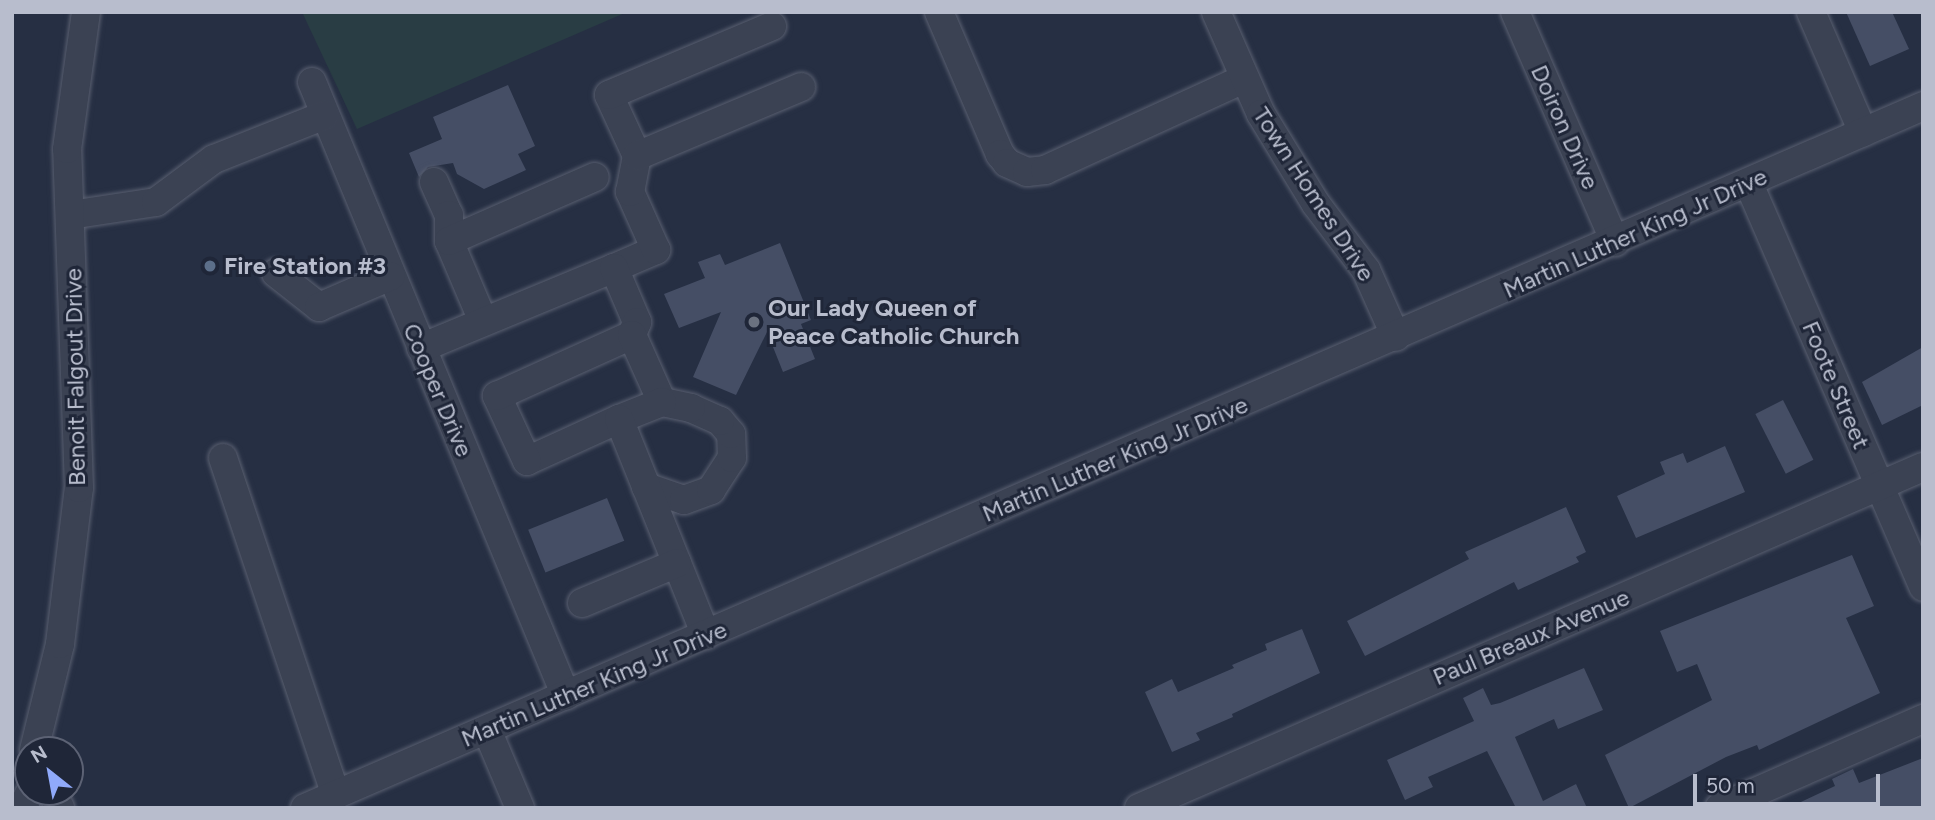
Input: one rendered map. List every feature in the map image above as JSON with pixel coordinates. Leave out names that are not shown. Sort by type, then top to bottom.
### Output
[{"type":"street","name":"Benoit Falgout Drive","points":[[37,736],[60,644],[79,488],[67,149],[86,12]]},
{"type":"street","points":[[939,12],[1000,154],[1007,163],[1027,172],[1045,170],[1244,79]]},
{"type":"street","name":"Town Homes Drive","points":[[1216,12],[1244,79],[1284,154],[1367,270],[1396,337]]},
{"type":"street","name":"Doiron Drive","points":[[1515,12],[1615,242]]},
{"type":"street","points":[[1811,12],[1863,132]]},
{"type":"street","points":[[421,348],[656,250],[630,192],[637,156],[609,95],[772,26]]},
{"type":"street","name":"Cooper Drive","points":[[312,82],[566,696]]},
{"type":"street","points":[[637,156],[801,87]]},
{"type":"street","name":"Martin Luther King Jr Drive","points":[[305,808],[1749,184],[1923,106]]},
{"type":"street","points":[[70,215],[156,202],[214,159],[325,115]]},
{"type":"street","points":[[449,241],[595,177]]},
{"type":"street","points":[[434,182],[449,215],[449,241],[484,321]]},
{"type":"street","name":"Foote Street","points":[[1749,184],[1923,587]]},
{"type":"street","points":[[614,268],[637,323],[632,335],[497,396],[527,461],[662,401],[720,421],[731,433],[732,458],[723,479],[699,496],[684,500],[646,487]]},
{"type":"street","points":[[276,273],[319,307],[391,276]]},
{"type":"street","points":[[632,335],[662,401]]},
{"type":"street","points":[[619,419],[706,635]]},
{"type":"street","points":[[223,458],[336,795]]},
{"type":"street","name":"Paul Breaux Avenue","points":[[1139,808],[1171,801],[1923,467]]},
{"type":"street","points":[[582,603],[677,563]]},
{"type":"street","points":[[1719,808],[1923,719]]},
{"type":"street","points":[[487,730],[520,808]]},
{"type":"shaded area","points":[[302,12],[627,12],[357,129]]},
{"type":"building","points":[[1846,12],[1892,12],[1909,49],[1870,66]]},
{"type":"building","points":[[508,85],[535,146],[518,154],[526,170],[484,189],[457,174],[453,163],[428,167],[419,177],[409,153],[442,139],[433,117]]},
{"type":"building","name":"Our Lady Queen of Peace Catholic Church","points":[[780,243],[811,320],[801,324],[815,359],[783,372],[767,332],[736,395],[693,377],[721,312],[679,328],[664,294],[705,278],[698,262],[720,254],[725,265]]},
{"type":"building","points":[[1923,347],[1923,405],[1882,425],[1862,382]]},
{"type":"building","points":[[1783,400],[1813,460],[1786,474],[1755,414]]},
{"type":"building","points":[[1725,446],[1745,492],[1636,538],[1617,496],[1665,474],[1660,462],[1683,453],[1687,463]]},
{"type":"building","points":[[607,498],[624,541],[545,572],[528,530]]},
{"type":"building","points":[[1566,507],[1586,552],[1576,557],[1579,562],[1518,590],[1514,582],[1365,656],[1347,621],[1469,559],[1465,552]]},
{"type":"building","points":[[1852,555],[1874,606],[1846,618],[1880,693],[1759,750],[1757,745],[1726,757],[1629,808],[1605,755],[1712,700],[1697,664],[1677,672],[1660,631]]},
{"type":"building","points":[[1302,629],[1320,673],[1196,733],[1200,740],[1172,752],[1145,692],[1172,679],[1178,692],[1234,668],[1232,665],[1267,650],[1265,644]]},
{"type":"building","points":[[1584,668],[1603,710],[1558,729],[1554,719],[1515,737],[1543,801],[1576,784],[1587,808],[1516,808],[1487,751],[1428,777],[1433,787],[1405,800],[1387,760],[1474,721],[1463,698],[1483,688],[1491,705],[1500,703]]},
{"type":"building","points":[[1923,758],[1923,808],[1788,808],[1835,786],[1832,779],[1853,769],[1859,783]]},
{"type":"place","name":"Fire Station #3","points":[[210,266]]},
{"type":"place","name":"Our Lady Queen of Peace Catholic Church","points":[[754,322]]}]
